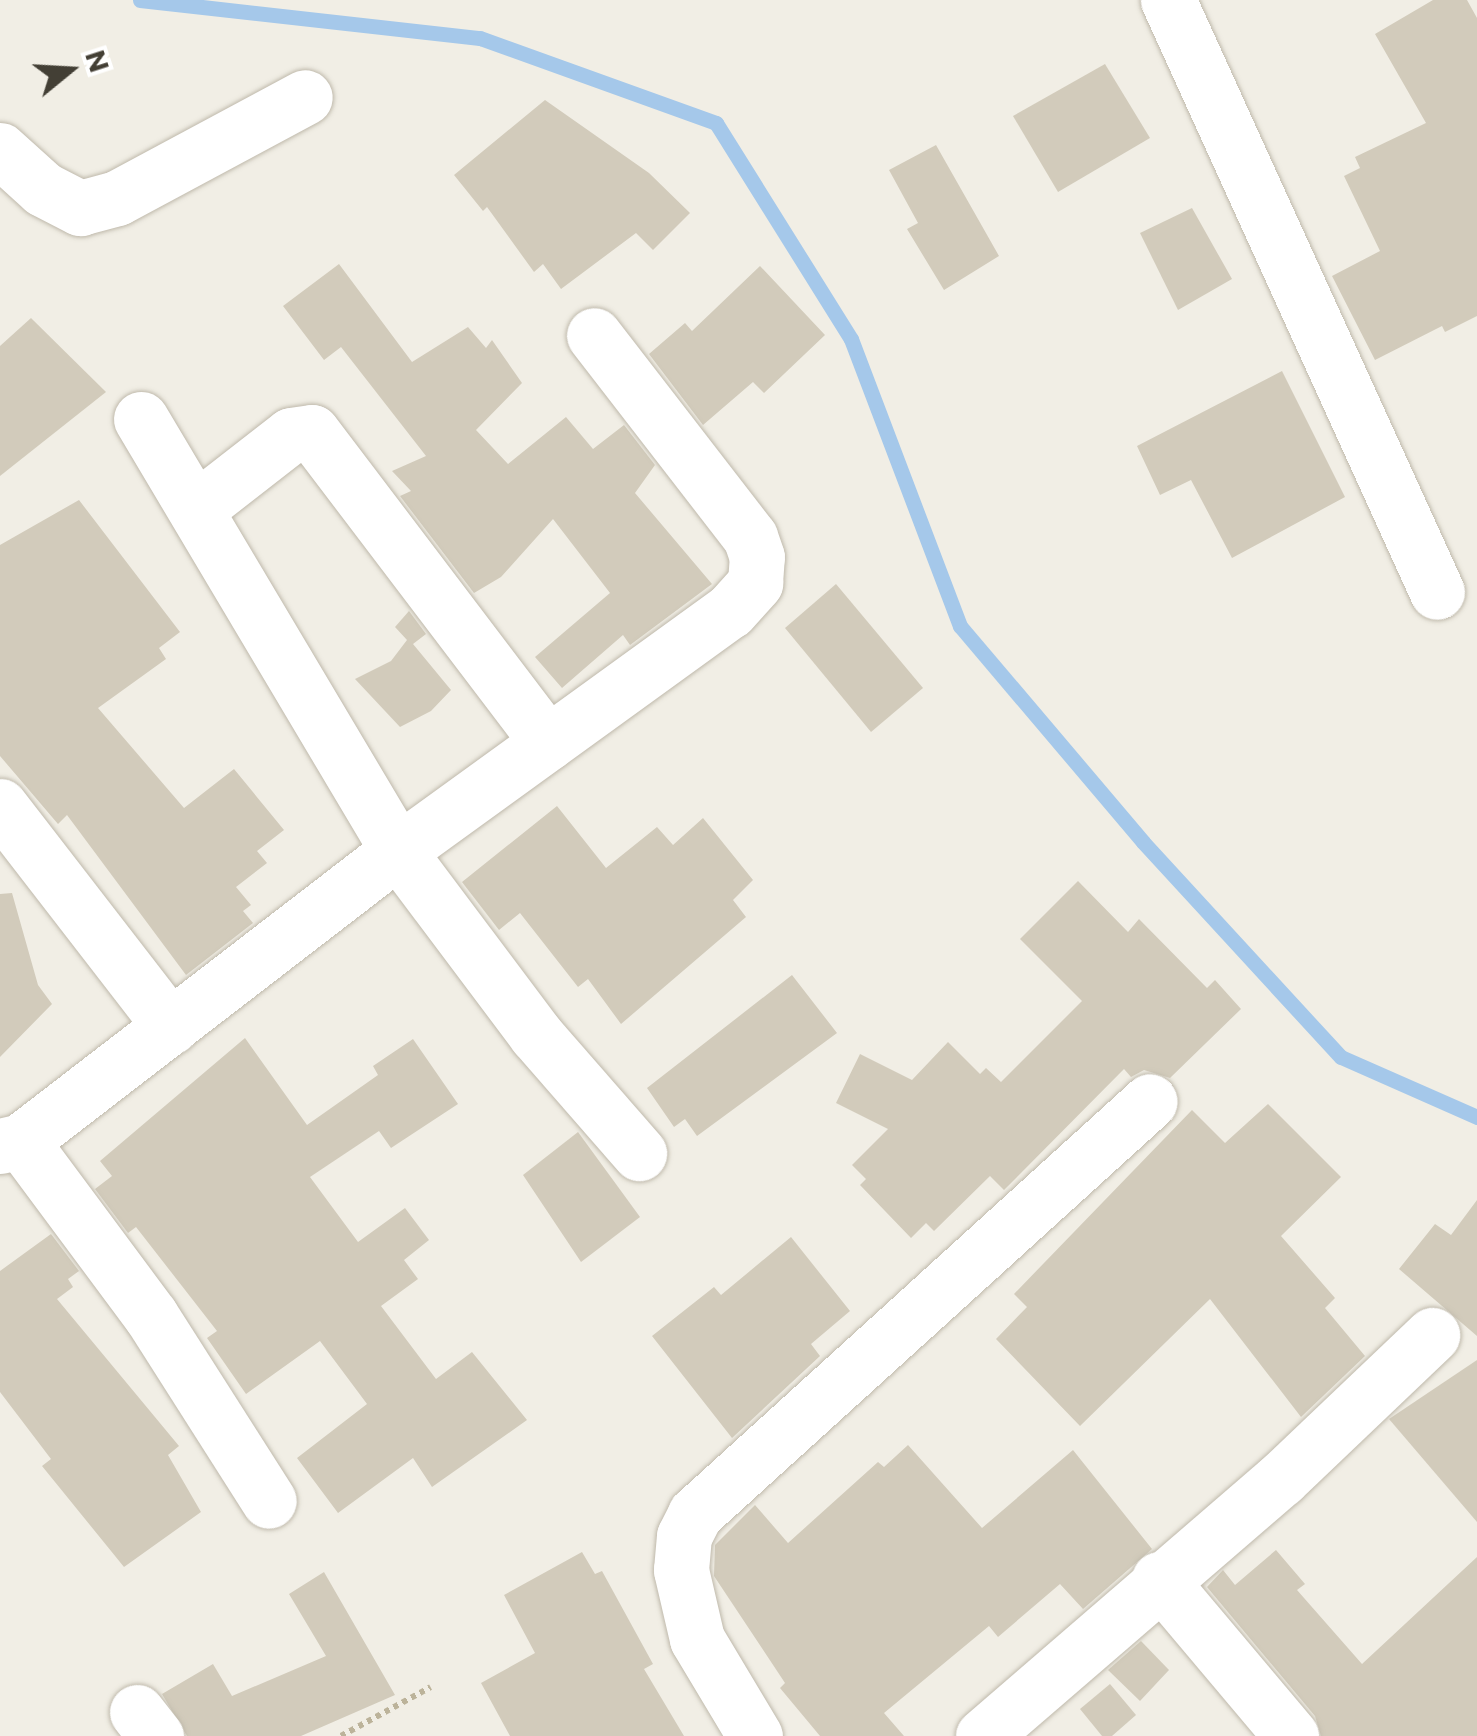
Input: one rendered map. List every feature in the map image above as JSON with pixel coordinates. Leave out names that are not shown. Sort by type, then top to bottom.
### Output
[{"type":"street","points":[[1168,0],[1437,592]]},
{"type":"street","points":[[0,150],[43,189],[80,208],[116,198],[306,97]]},
{"type":"street","points":[[269,1501],[151,1316],[10,1144],[398,851],[730,612],[755,583],[750,537],[594,336]]},
{"type":"street","points":[[142,419],[398,851],[536,1035],[639,1154]]},
{"type":"street","points":[[196,508],[291,435],[312,432],[548,743]]},
{"type":"street","points":[[0,806],[171,1026]]},
{"type":"street","points":[[756,1736],[697,1639],[681,1570],[684,1536],[695,1514],[1150,1101]]},
{"type":"street","points":[[983,1736],[1159,1578],[1281,1478],[1432,1335]]},
{"type":"street","points":[[1159,1578],[1291,1736]]},
{"type":"path","points":[[341,1736],[431,1687]]},
{"type":"building","points":[[1433,0],[1467,0],[1477,18],[1477,316],[1445,332],[1442,326],[1375,360],[1332,276],[1380,251],[1344,176],[1360,168],[1355,157],[1426,123],[1375,34]]},
{"type":"building","points":[[1105,64],[1150,138],[1058,192],[1013,116]]},
{"type":"building","points":[[545,100],[649,173],[690,213],[653,250],[636,233],[561,289],[543,264],[534,272],[487,207],[483,211],[454,175]]},
{"type":"building","points":[[936,145],[999,256],[944,290],[907,229],[918,223],[889,170]]},
{"type":"building","points":[[1192,208],[1232,279],[1178,310],[1140,233]]},
{"type":"building","points":[[339,264],[412,362],[468,327],[486,348],[492,340],[522,383],[476,430],[508,464],[566,417],[593,449],[624,425],[655,465],[635,493],[712,584],[630,645],[623,635],[562,688],[535,657],[610,593],[553,519],[501,577],[474,593],[400,496],[411,491],[392,471],[426,456],[341,347],[324,360],[283,306]]},
{"type":"building","points":[[760,266],[825,335],[764,393],[753,382],[703,425],[649,354],[685,323],[692,331]]},
{"type":"building","points":[[31,318],[106,392],[0,476],[0,346]]},
{"type":"building","points":[[1282,371],[1345,497],[1232,558],[1191,480],[1160,495],[1137,446]]},
{"type":"building","points":[[79,500],[180,632],[159,648],[166,659],[98,708],[184,808],[234,769],[284,830],[257,851],[267,863],[236,887],[251,905],[243,911],[253,923],[186,975],[67,815],[58,824],[0,756],[0,545]]},
{"type":"building","points":[[836,584],[923,688],[871,732],[785,628]]},
{"type":"building","points":[[409,611],[426,634],[413,644],[451,690],[431,711],[400,727],[355,679],[391,661],[407,640],[395,627]]},
{"type":"building","points":[[557,806],[606,868],[657,827],[673,845],[703,818],[753,880],[733,900],[746,917],[621,1024],[588,979],[578,987],[520,913],[499,930],[462,882]]},
{"type":"building","points":[[1078,881],[1128,932],[1139,919],[1207,988],[1215,980],[1241,1009],[1170,1078],[1144,1070],[1131,1077],[1124,1069],[1004,1190],[990,1176],[934,1231],[926,1223],[911,1238],[860,1185],[866,1179],[852,1165],[888,1129],[836,1103],[860,1054],[912,1080],[948,1042],[980,1074],[986,1068],[1001,1082],[1082,1001],[1020,939]]},
{"type":"building","points":[[12,893],[38,985],[52,1004],[0,1057],[0,894]]},
{"type":"building","points":[[792,975],[837,1033],[697,1136],[685,1119],[674,1127],[647,1088]]},
{"type":"building","points":[[245,1038],[307,1125],[378,1075],[373,1066],[413,1039],[458,1104],[391,1148],[379,1131],[310,1177],[358,1242],[405,1208],[429,1240],[404,1260],[418,1279],[381,1306],[436,1379],[472,1352],[527,1420],[432,1487],[413,1458],[338,1513],[297,1458],[367,1404],[320,1341],[246,1394],[207,1338],[217,1331],[136,1227],[128,1233],[95,1189],[112,1176],[100,1161]]},
{"type":"building","points":[[1268,1104],[1341,1177],[1281,1236],[1335,1298],[1325,1308],[1365,1356],[1301,1417],[1210,1299],[1080,1426],[996,1339],[1027,1307],[1014,1294],[1192,1110],[1225,1143]]},
{"type":"building","points":[[578,1132],[640,1217],[581,1262],[523,1175]]},
{"type":"building","points":[[1477,1200],[1477,1336],[1399,1269],[1435,1224],[1451,1235]]},
{"type":"building","points":[[51,1234],[79,1271],[68,1279],[73,1287],[57,1299],[179,1446],[168,1455],[201,1512],[124,1567],[42,1466],[51,1459],[0,1392],[0,1271]]},
{"type":"building","points":[[791,1237],[850,1311],[811,1344],[820,1356],[732,1438],[652,1336],[714,1287],[721,1295]]},
{"type":"building","points":[[1477,1360],[1477,1522],[1389,1419]]},
{"type":"building","points":[[908,1445],[982,1528],[1073,1450],[1152,1549],[1083,1609],[1060,1584],[998,1637],[989,1626],[884,1713],[904,1736],[820,1736],[780,1688],[785,1683],[714,1576],[715,1545],[755,1505],[788,1543],[878,1462],[884,1467]]},
{"type":"building","points":[[1276,1550],[1305,1584],[1297,1590],[1362,1664],[1477,1557],[1477,1736],[1321,1736],[1315,1716],[1207,1587],[1223,1570],[1235,1585]]},
{"type":"building","points":[[582,1552],[595,1574],[602,1571],[653,1664],[644,1669],[684,1736],[510,1736],[481,1683],[535,1653],[504,1595]]},
{"type":"building","points":[[324,1572],[395,1695],[301,1736],[187,1736],[162,1694],[213,1664],[232,1696],[326,1656],[289,1594]]},
{"type":"building","points":[[1141,1641],[1169,1670],[1140,1701],[1108,1670]]},
{"type":"building","points":[[1110,1684],[1136,1715],[1112,1736],[1102,1736],[1080,1709]]},
{"type":"waterway","points":[[140,0],[480,38],[716,123],[851,339],[960,626],[1143,842],[1341,1057],[1477,1117]]}]
